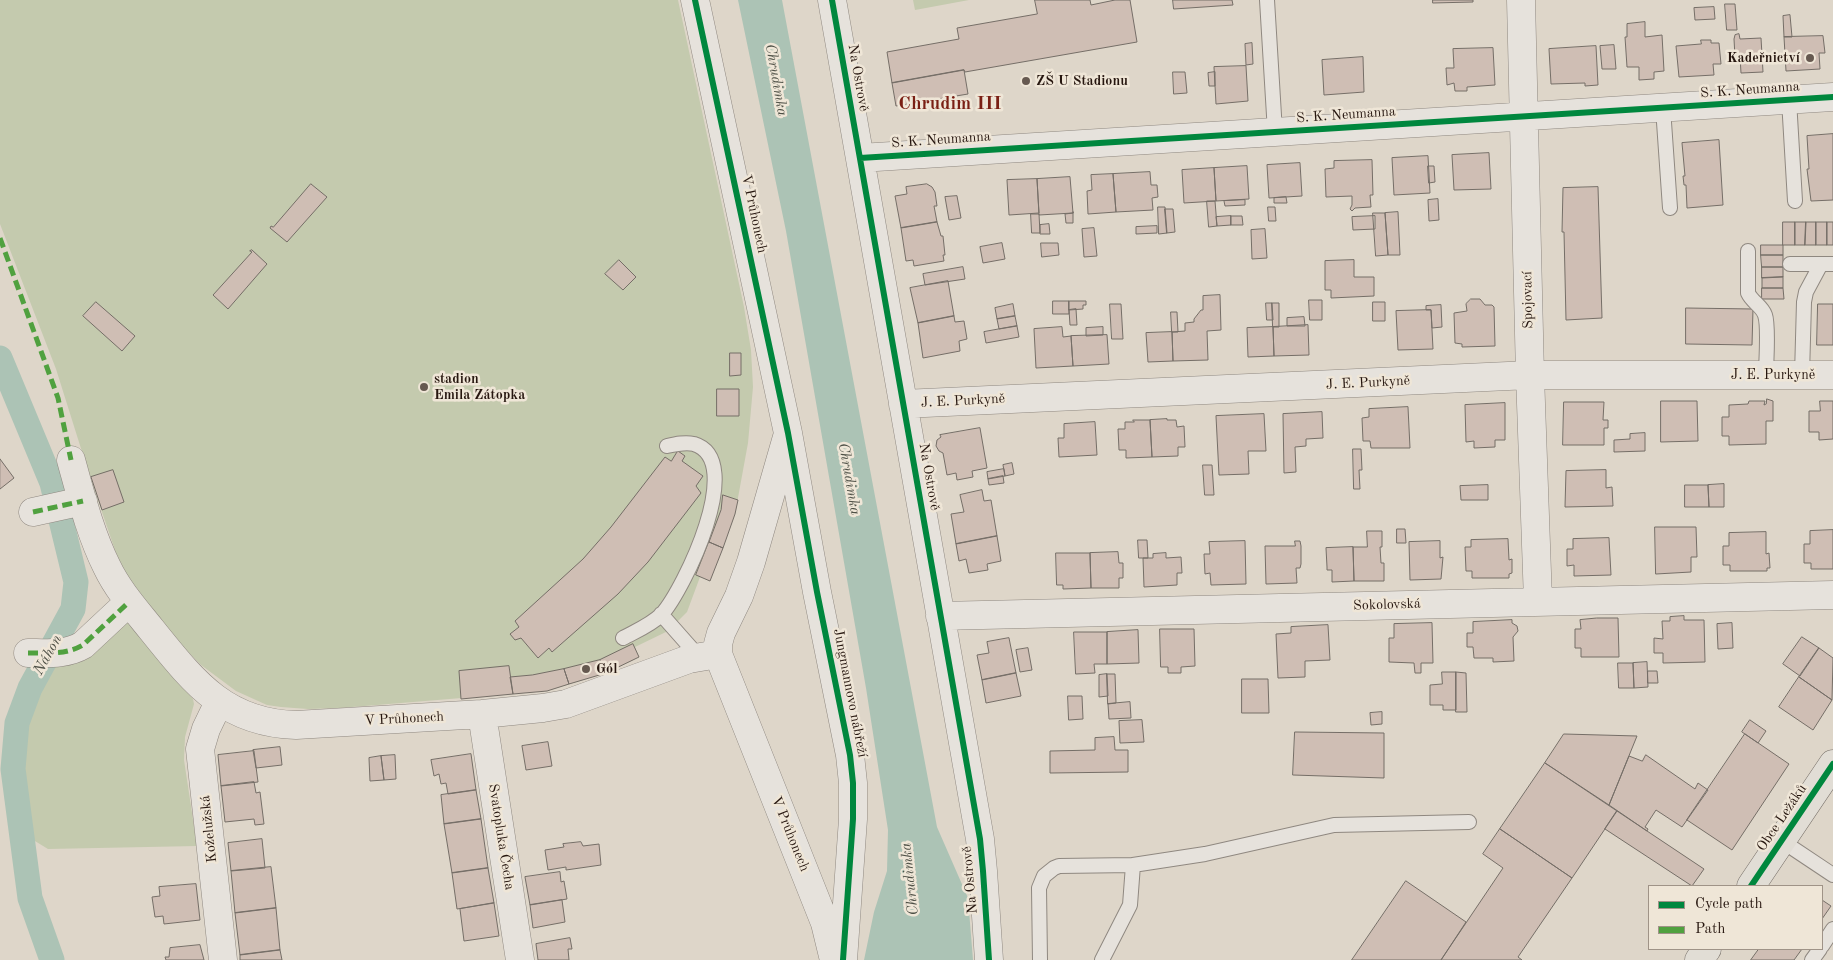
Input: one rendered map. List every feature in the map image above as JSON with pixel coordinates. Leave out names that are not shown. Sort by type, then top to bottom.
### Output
[{"type":"main road","name":"Obce Ležáků","points":[[1751,885],[1833,764]]},
{"type":"street","name":"V Průhonech","points":[[71,460],[76,503],[108,569],[129,602],[177,661],[219,702],[256,720],[275,724],[296,725],[482,714],[543,708],[566,704],[674,664],[709,656],[718,644],[739,596],[751,562],[788,433],[695,0]]},
{"type":"street","name":"Na Ostrově","points":[[832,0],[980,839],[989,960]]},
{"type":"street","name":"Spojovací","points":[[1521,0],[1530,375],[1538,600]]},
{"type":"street","name":"S. K. Neumanna","points":[[860,158],[1833,97]]},
{"type":"street","name":"J. E. Purkyně","points":[[903,404],[1530,375],[1833,375]]},
{"type":"street","name":"Jungmannovo nábřeží","points":[[788,433],[851,764],[853,818],[842,960]]},
{"type":"street","points":[[33,512],[76,503]]},
{"type":"street","name":"Sokolovská","points":[[940,616],[1538,600],[1833,595]]},
{"type":"street","points":[[28,653],[65,652],[83,645],[129,602]]},
{"type":"street","name":"V Průhonech","points":[[709,656],[820,909],[834,960]]},
{"type":"street","name":"Koželužská","points":[[219,702],[206,729],[200,749],[223,960]]},
{"type":"street","name":"Svatopluka Čecha","points":[[482,714],[520,960]]},
{"type":"lane","points":[[1266,0],[1275,132]]},
{"type":"lane","points":[[1789,100],[1795,201]]},
{"type":"lane","points":[[1663,108],[1670,208]]},
{"type":"lane","points":[[1748,251],[1748,293],[1763,310],[1766,319],[1766,375]]},
{"type":"lane","points":[[1790,264],[1827,264]]},
{"type":"lane","points":[[1802,375],[1804,302],[1806,292],[1827,264]]},
{"type":"lane","points":[[623,638],[648,625],[661,614],[684,577],[698,546],[711,509],[715,486],[714,467],[704,451],[694,445],[682,443],[667,446]]},
{"type":"lane","points":[[661,614],[709,656]]},
{"type":"lane","points":[[1040,960],[1038,894],[1044,876],[1059,866],[1133,865],[1205,854],[1334,825],[1469,822]]},
{"type":"lane","points":[[1782,841],[1833,875]]},
{"type":"lane","points":[[1102,960],[1130,905],[1133,865]]},
{"type":"lane","points":[[1823,944],[1833,929]]},
{"type":"shaded area","points":[[0,0],[678,0],[744,307],[751,350],[753,387],[748,443],[735,514],[710,581],[700,577],[687,612],[668,631],[635,647],[639,657],[606,673],[547,691],[340,708],[308,709],[281,707],[267,705],[236,691],[201,665],[160,624],[129,582],[116,553],[56,369],[0,224]]},
{"type":"shaded area","points":[[913,0],[969,0],[915,10]]},
{"type":"shaded area","points":[[129,616],[193,699],[194,704],[185,737],[184,760],[197,846],[48,849],[30,838],[21,770],[28,720],[41,687],[56,660]]},
{"type":"water","name":"Chrudimka","points":[[738,0],[782,0],[937,827],[968,898],[973,960],[864,960],[874,912],[887,871],[888,830],[866,688],[786,231]]},
{"type":"building","points":[[1035,0],[1090,0],[1091,5],[1115,0],[1130,0],[1137,42],[892,83],[887,52],[959,39],[957,28],[1037,14]]},
{"type":"building","points":[[1173,0],[1232,0],[1233,5],[1174,9]]},
{"type":"building","points":[[1433,0],[1473,0],[1473,2],[1433,3]]},
{"type":"building","points":[[1725,4],[1735,4],[1737,30],[1727,30]]},
{"type":"building","points":[[1714,7],[1715,19],[1695,20],[1694,8]]},
{"type":"building","points":[[1790,15],[1792,37],[1784,37],[1783,16]]},
{"type":"building","points":[[1645,22],[1645,37],[1662,35],[1664,71],[1654,72],[1654,79],[1639,80],[1639,67],[1627,67],[1625,37],[1627,37],[1627,24]]},
{"type":"building","points":[[1739,34],[1740,39],[1761,38],[1763,72],[1741,73],[1740,57],[1735,57],[1734,39],[1735,35]]},
{"type":"building","points":[[1823,36],[1825,53],[1819,53],[1820,69],[1786,71],[1784,37]]},
{"type":"building","points":[[1701,40],[1711,40],[1711,43],[1719,43],[1721,64],[1713,64],[1714,75],[1679,77],[1676,46],[1701,44]]},
{"type":"building","points":[[1252,43],[1253,64],[1246,65],[1245,44]]},
{"type":"building","points":[[1614,45],[1616,69],[1602,69],[1600,46]]},
{"type":"building","points":[[1596,46],[1598,85],[1585,86],[1585,83],[1551,84],[1549,49]]},
{"type":"building","points":[[1493,48],[1495,85],[1467,87],[1467,91],[1455,91],[1454,83],[1447,85],[1446,68],[1454,68],[1453,49]]},
{"type":"building","points":[[1363,57],[1364,92],[1324,95],[1322,60]]},
{"type":"building","points":[[1246,66],[1248,101],[1216,104],[1214,67]]},
{"type":"building","points":[[964,70],[968,94],[896,106],[892,83]]},
{"type":"building","points":[[1173,72],[1185,72],[1187,93],[1174,94]]},
{"type":"building","points":[[1215,72],[1215,86],[1209,86],[1208,73]]},
{"type":"building","points":[[1833,134],[1833,200],[1811,201],[1807,169],[1809,169],[1807,136]]},
{"type":"building","points":[[1719,140],[1723,205],[1687,208],[1686,185],[1684,185],[1683,176],[1685,176],[1682,143]]},
{"type":"building","points":[[1489,153],[1491,189],[1454,190],[1452,155]]},
{"type":"building","points":[[1428,156],[1430,193],[1394,195],[1392,158]]},
{"type":"building","points":[[1372,160],[1373,195],[1370,195],[1371,207],[1355,208],[1352,211],[1350,209],[1352,196],[1326,197],[1325,169],[1334,168],[1334,161]]},
{"type":"building","points":[[1300,163],[1302,196],[1269,198],[1267,165]]},
{"type":"building","points":[[1247,166],[1249,199],[1216,201],[1214,168]]},
{"type":"building","points":[[1428,166],[1434,166],[1435,182],[1429,183]]},
{"type":"building","points":[[1214,168],[1216,201],[1184,203],[1182,170]]},
{"type":"building","points":[[1150,172],[1151,185],[1157,185],[1158,197],[1152,198],[1153,210],[1116,212],[1113,174]]},
{"type":"building","points":[[1113,174],[1116,212],[1088,214],[1087,191],[1092,190],[1091,175]]},
{"type":"building","points":[[1070,177],[1073,213],[1039,215],[1037,179]]},
{"type":"building","points":[[1037,179],[1039,213],[1009,215],[1007,180]]},
{"type":"building","points":[[311,184],[327,197],[287,242],[270,228],[271,226],[273,227]]},
{"type":"building","points":[[927,184],[935,192],[937,206],[934,206],[937,222],[901,228],[895,196],[907,194],[906,187]]},
{"type":"building","points":[[1598,187],[1602,318],[1566,320],[1564,232],[1562,232],[1563,188]]},
{"type":"building","points":[[957,196],[961,218],[949,220],[945,197]]},
{"type":"building","points":[[1286,197],[1287,203],[1274,203],[1274,198]]},
{"type":"building","points":[[1438,199],[1439,220],[1429,221],[1428,200]]},
{"type":"building","points":[[1245,200],[1245,205],[1225,206],[1224,201]]},
{"type":"building","points":[[1207,201],[1215,201],[1217,226],[1209,227]]},
{"type":"building","points":[[1158,207],[1165,207],[1167,233],[1159,234]]},
{"type":"building","points":[[1268,207],[1275,207],[1276,221],[1269,221]]},
{"type":"building","points":[[1165,209],[1173,209],[1175,232],[1167,233]]},
{"type":"building","points":[[1398,212],[1400,255],[1388,255],[1385,213]]},
{"type":"building","points":[[1073,213],[1073,223],[1066,223],[1065,214]]},
{"type":"building","points":[[1373,213],[1385,213],[1388,255],[1376,256]]},
{"type":"building","points":[[1031,214],[1039,214],[1040,233],[1032,233]]},
{"type":"building","points":[[1231,216],[1242,216],[1243,225],[1231,225]]},
{"type":"building","points":[[1231,216],[1231,225],[1217,226],[1216,217]]},
{"type":"building","points":[[1375,216],[1375,229],[1353,230],[1352,217]]},
{"type":"building","points":[[937,222],[941,236],[943,236],[944,261],[914,266],[913,260],[906,261],[901,228]]},
{"type":"building","points":[[1783,222],[1795,222],[1795,245],[1783,245]]},
{"type":"building","points":[[1795,222],[1806,222],[1805,245],[1795,245]]},
{"type":"building","points":[[1806,222],[1816,222],[1816,245],[1805,245]]},
{"type":"building","points":[[1816,222],[1827,222],[1827,245],[1816,245]]},
{"type":"building","points":[[1827,222],[1833,222],[1833,245],[1827,245]]},
{"type":"building","points":[[1049,224],[1050,234],[1040,234],[1040,225]]},
{"type":"building","points":[[1157,226],[1157,233],[1136,234],[1136,227]]},
{"type":"building","points":[[1094,228],[1097,256],[1084,257],[1082,229]]},
{"type":"building","points":[[1265,229],[1267,258],[1252,259],[1251,230]]},
{"type":"building","points":[[1002,243],[1005,259],[983,263],[980,247]]},
{"type":"building","points":[[1041,243],[1058,243],[1059,255],[1042,257]]},
{"type":"building","points":[[1761,245],[1783,245],[1783,255],[1761,255]]},
{"type":"building","points":[[252,250],[267,264],[228,309],[213,295]]},
{"type":"building","points":[[1761,255],[1783,255],[1783,267],[1762,267]]},
{"type":"building","points":[[619,260],[636,277],[623,290],[605,274]]},
{"type":"building","points":[[1354,260],[1354,277],[1374,277],[1374,296],[1331,298],[1331,290],[1325,290],[1325,261]]},
{"type":"building","points":[[963,267],[965,279],[925,285],[923,274]]},
{"type":"building","points":[[1762,267],[1783,267],[1783,277],[1762,278]]},
{"type":"building","points":[[1783,277],[1783,288],[1762,288],[1762,278]]},
{"type":"building","points":[[948,281],[954,316],[918,323],[910,288]]},
{"type":"building","points":[[1762,288],[1783,288],[1784,299],[1762,299]]},
{"type":"building","points":[[1220,295],[1221,330],[1207,331],[1208,360],[1173,361],[1172,332],[1185,331],[1185,323],[1194,322],[1194,319],[1203,310],[1203,296]]},
{"type":"building","points":[[1471,299],[1480,299],[1485,305],[1492,305],[1494,307],[1495,346],[1462,347],[1462,344],[1455,343],[1454,313],[1467,311],[1466,304]]},
{"type":"building","points":[[1309,300],[1322,300],[1322,320],[1310,320]]},
{"type":"building","points":[[1053,301],[1069,301],[1069,314],[1053,314]]},
{"type":"building","points":[[1069,301],[1086,301],[1086,305],[1083,305],[1083,309],[1069,310]]},
{"type":"building","points":[[96,302],[135,336],[122,351],[83,316]]},
{"type":"building","points":[[1373,302],[1385,302],[1385,321],[1373,321]]},
{"type":"building","points":[[1266,303],[1272,303],[1273,320],[1267,320]]},
{"type":"building","points":[[1272,303],[1279,303],[1279,327],[1273,327]]},
{"type":"building","points":[[1013,304],[1015,316],[997,319],[995,308]]},
{"type":"building","points":[[1110,304],[1121,304],[1123,339],[1112,339]]},
{"type":"building","points":[[1818,304],[1833,304],[1833,345],[1817,345]]},
{"type":"building","points":[[1441,305],[1442,327],[1432,328],[1431,310],[1426,310],[1426,306]]},
{"type":"building","points":[[1686,308],[1753,309],[1752,345],[1686,344]]},
{"type":"building","points":[[1076,309],[1077,325],[1070,325],[1069,310]]},
{"type":"building","points":[[1431,310],[1433,349],[1398,350],[1396,311]]},
{"type":"building","points":[[1171,312],[1177,312],[1178,332],[1172,332]]},
{"type":"building","points":[[954,316],[955,322],[964,321],[967,339],[959,341],[960,351],[923,358],[918,323]]},
{"type":"building","points":[[1015,316],[1017,326],[999,329],[997,319]]},
{"type":"building","points":[[1304,317],[1305,326],[1287,326],[1287,318]]},
{"type":"building","points":[[1308,325],[1309,355],[1274,356],[1273,327]]},
{"type":"building","points":[[1017,326],[1019,337],[986,343],[984,332]]},
{"type":"building","points":[[1062,327],[1063,337],[1071,336],[1073,366],[1036,368],[1034,329]]},
{"type":"building","points":[[1103,327],[1103,335],[1086,336],[1086,328]]},
{"type":"building","points":[[1273,327],[1274,356],[1248,357],[1247,328]]},
{"type":"building","points":[[1172,332],[1173,361],[1148,362],[1146,333]]},
{"type":"building","points":[[1107,335],[1109,364],[1073,366],[1071,336]]},
{"type":"building","points":[[730,353],[741,353],[741,375],[730,376]]},
{"type":"building","points":[[717,389],[739,389],[739,416],[717,416]]},
{"type":"building","points":[[1767,399],[1773,401],[1773,421],[1766,421],[1766,444],[1729,445],[1729,436],[1722,436],[1722,417],[1729,417],[1729,405],[1748,404],[1749,401],[1765,401],[1764,405]]},
{"type":"building","points":[[1661,401],[1697,401],[1698,441],[1661,442]]},
{"type":"building","points":[[1820,401],[1833,401],[1833,439],[1819,440],[1819,432],[1809,432],[1809,411],[1820,411]]},
{"type":"building","points":[[1564,402],[1604,402],[1603,420],[1608,420],[1608,428],[1604,428],[1604,445],[1563,445]]},
{"type":"building","points":[[1505,403],[1505,440],[1495,440],[1495,447],[1474,448],[1474,441],[1466,442],[1465,405]]},
{"type":"building","points":[[1408,407],[1410,448],[1371,448],[1370,441],[1363,441],[1362,418],[1369,417],[1369,409]]},
{"type":"building","points":[[1322,412],[1323,438],[1306,439],[1306,446],[1295,447],[1296,472],[1284,473],[1283,414]]},
{"type":"building","points":[[1264,414],[1266,451],[1248,451],[1249,474],[1219,475],[1216,416]]},
{"type":"building","points":[[1133,420],[1150,420],[1152,457],[1126,458],[1126,450],[1119,450],[1118,429],[1125,429],[1125,422],[1134,422]]},
{"type":"building","points":[[1150,420],[1176,420],[1177,427],[1184,426],[1185,447],[1178,447],[1178,456],[1152,457]]},
{"type":"building","points":[[1095,422],[1097,455],[1059,457],[1058,438],[1064,438],[1064,424]]},
{"type":"building","points":[[980,428],[987,468],[972,471],[973,477],[957,480],[956,473],[947,475],[943,453],[936,446],[937,440],[941,437],[940,435]]},
{"type":"building","points":[[1645,433],[1645,451],[1614,452],[1614,440],[1630,439],[1630,434]]},
{"type":"building","points":[[1353,449],[1361,449],[1362,470],[1359,470],[1360,489],[1354,489]]},
{"type":"building","points":[[678,451],[685,456],[682,461],[703,476],[696,486],[701,493],[648,562],[618,594],[552,652],[549,648],[538,658],[521,638],[515,640],[510,634],[519,627],[515,621],[583,559],[611,527],[665,457],[671,461]]},
{"type":"building","points":[[0,459],[14,478],[0,489]]},
{"type":"building","points":[[1012,463],[1014,474],[1005,476],[1003,465]]},
{"type":"building","points":[[1203,465],[1212,465],[1214,495],[1205,495]]},
{"type":"building","points":[[1004,469],[1005,476],[988,479],[987,472]]},
{"type":"building","points":[[113,470],[124,502],[102,510],[91,477]]},
{"type":"building","points":[[1606,470],[1606,488],[1612,487],[1613,506],[1565,507],[1566,471]]},
{"type":"building","points":[[1003,476],[1004,483],[989,485],[988,479]]},
{"type":"building","points":[[1724,484],[1724,507],[1709,507],[1708,485]]},
{"type":"building","points":[[1488,485],[1488,500],[1461,500],[1460,486]]},
{"type":"building","points":[[1685,485],[1708,485],[1709,507],[1685,507]]},
{"type":"building","points":[[982,490],[984,501],[991,500],[997,536],[956,544],[951,514],[964,512],[960,495]]},
{"type":"building","points":[[723,495],[738,500],[723,548],[709,542],[721,510]]},
{"type":"building","points":[[1655,527],[1696,527],[1697,557],[1691,557],[1691,572],[1656,574]]},
{"type":"building","points":[[1397,529],[1405,529],[1406,543],[1397,543]]},
{"type":"building","points":[[1833,530],[1833,569],[1811,569],[1811,563],[1804,563],[1804,544],[1810,544],[1810,531]]},
{"type":"building","points":[[1367,531],[1382,531],[1382,547],[1380,547],[1381,563],[1384,563],[1384,581],[1354,581],[1353,547],[1367,547]]},
{"type":"building","points":[[1766,532],[1766,554],[1769,553],[1770,568],[1767,568],[1767,571],[1730,571],[1730,565],[1723,565],[1723,546],[1729,546],[1729,533]]},
{"type":"building","points":[[997,536],[1001,561],[987,564],[988,570],[969,573],[966,559],[959,561],[956,544]]},
{"type":"building","points":[[1609,538],[1611,575],[1574,576],[1574,565],[1567,566],[1567,549],[1573,549],[1573,539]]},
{"type":"building","points":[[1508,539],[1509,560],[1512,559],[1512,573],[1509,574],[1509,578],[1472,578],[1472,571],[1466,571],[1465,547],[1471,547],[1471,540]]},
{"type":"building","points":[[1138,540],[1147,540],[1148,558],[1139,558]]},
{"type":"building","points":[[1245,541],[1246,584],[1211,585],[1210,573],[1205,574],[1204,554],[1210,554],[1209,542]]},
{"type":"building","points":[[1295,541],[1300,541],[1301,546],[1301,564],[1300,568],[1296,568],[1297,583],[1266,584],[1265,546],[1295,546]]},
{"type":"building","points":[[1440,541],[1440,558],[1443,557],[1441,579],[1410,580],[1409,542]]},
{"type":"building","points":[[709,542],[723,548],[710,581],[696,575]]},
{"type":"building","points":[[1353,547],[1354,581],[1332,582],[1332,570],[1327,570],[1326,548]]},
{"type":"building","points":[[1118,552],[1119,563],[1123,563],[1123,578],[1119,578],[1119,588],[1091,588],[1090,553]]},
{"type":"building","points":[[1056,553],[1090,553],[1091,588],[1063,589],[1063,585],[1057,585]]},
{"type":"building","points":[[1166,553],[1166,558],[1181,557],[1182,573],[1177,573],[1177,585],[1144,587],[1143,558],[1153,558],[1153,554]]},
{"type":"building","points":[[1684,616],[1684,620],[1704,620],[1705,662],[1663,663],[1663,653],[1654,653],[1654,638],[1663,639],[1662,621],[1670,621],[1670,617]]},
{"type":"building","points":[[1618,618],[1619,657],[1581,657],[1581,648],[1575,648],[1575,629],[1581,629],[1580,620]]},
{"type":"building","points":[[1512,620],[1512,623],[1517,626],[1518,631],[1513,637],[1514,661],[1493,662],[1493,658],[1474,658],[1473,647],[1467,647],[1467,633],[1473,633],[1473,622]]},
{"type":"building","points":[[1432,623],[1433,663],[1421,663],[1421,673],[1415,673],[1414,663],[1389,662],[1389,638],[1394,638],[1394,624]]},
{"type":"building","points":[[1732,623],[1733,648],[1718,649],[1717,624]]},
{"type":"building","points":[[1328,625],[1330,660],[1305,661],[1305,677],[1278,678],[1276,634],[1291,633],[1291,627]]},
{"type":"building","points":[[1160,629],[1194,629],[1195,666],[1181,667],[1181,673],[1168,673],[1168,667],[1161,667]]},
{"type":"building","points":[[1138,630],[1139,663],[1107,664],[1107,632]]},
{"type":"building","points":[[1074,632],[1107,632],[1107,664],[1094,664],[1095,673],[1076,674]]},
{"type":"building","points":[[1802,637],[1819,648],[1800,676],[1783,664]]},
{"type":"building","points":[[1009,638],[1016,673],[982,680],[977,655],[989,653],[987,642]]},
{"type":"building","points":[[633,644],[639,657],[606,673],[600,660]]},
{"type":"building","points":[[1028,648],[1032,670],[1020,672],[1016,650]]},
{"type":"building","points":[[1819,648],[1833,658],[1832,700],[1799,677]]},
{"type":"building","points":[[600,660],[606,673],[569,684],[564,669]]},
{"type":"building","points":[[1647,662],[1648,687],[1634,688],[1633,663]]},
{"type":"building","points":[[1618,663],[1633,663],[1634,688],[1619,688]]},
{"type":"building","points":[[509,666],[513,694],[461,699],[459,671]]},
{"type":"building","points":[[564,669],[569,684],[547,691],[513,694],[510,677]]},
{"type":"building","points":[[1648,671],[1657,671],[1658,683],[1648,683]]},
{"type":"building","points":[[1442,672],[1456,672],[1456,710],[1443,710],[1443,705],[1430,705],[1430,685],[1442,684]]},
{"type":"building","points":[[1456,672],[1466,673],[1467,712],[1456,712]]},
{"type":"building","points":[[1016,673],[1021,696],[986,703],[982,680]]},
{"type":"building","points":[[1107,674],[1115,674],[1116,703],[1108,704]]},
{"type":"building","points":[[1107,674],[1108,696],[1099,697],[1099,675]]},
{"type":"building","points":[[1799,677],[1832,700],[1813,730],[1779,707]]},
{"type":"building","points":[[1242,679],[1268,679],[1269,713],[1242,713]]},
{"type":"building","points":[[1068,696],[1082,696],[1083,719],[1069,720]]},
{"type":"building","points":[[1130,702],[1131,718],[1109,719],[1108,704]]},
{"type":"building","points":[[1382,712],[1382,724],[1371,725],[1370,713]]},
{"type":"building","points":[[1142,720],[1144,742],[1120,743],[1119,721]]},
{"type":"building","points":[[1750,720],[1766,731],[1758,743],[1742,732]]},
{"type":"building","points":[[1295,732],[1384,733],[1384,778],[1293,775]]},
{"type":"building","points":[[1564,734],[1637,736],[1609,805],[1545,763]]},
{"type":"building","points":[[1745,734],[1789,764],[1732,850],[1687,820]]},
{"type":"building","points":[[1114,737],[1115,750],[1128,750],[1128,772],[1050,773],[1050,751],[1095,750],[1095,738]]},
{"type":"building","points":[[548,742],[552,766],[526,770],[522,746]]},
{"type":"building","points":[[280,747],[282,765],[256,768],[253,750]]},
{"type":"building","points":[[254,751],[258,782],[221,786],[218,755]]},
{"type":"building","points":[[471,754],[476,790],[448,794],[446,783],[441,784],[439,774],[434,776],[431,760]]},
{"type":"building","points":[[395,755],[396,779],[384,780],[381,756]]},
{"type":"building","points":[[1646,755],[1695,789],[1698,783],[1708,790],[1682,827],[1656,810],[1645,827],[1648,829],[1647,831],[1609,805],[1629,756],[1642,761]]},
{"type":"building","points":[[381,756],[384,780],[370,781],[369,758]]},
{"type":"building","points":[[1545,763],[1617,811],[1572,878],[1500,829]]},
{"type":"building","points":[[254,782],[256,793],[260,792],[264,824],[255,825],[254,819],[225,822],[221,786]]},
{"type":"building","points":[[476,790],[481,819],[444,824],[441,795]]},
{"type":"building","points":[[1617,811],[1704,869],[1693,885],[1690,885],[1605,829]]},
{"type":"building","points":[[481,819],[488,868],[452,873],[444,824]]},
{"type":"building","points":[[1500,829],[1572,878],[1518,957],[1522,960],[1441,960],[1503,868],[1483,854]]},
{"type":"building","points":[[262,839],[265,868],[231,871],[228,843]]},
{"type":"building","points":[[581,842],[583,846],[599,844],[601,865],[566,870],[566,867],[548,870],[545,850],[564,847],[563,844]]},
{"type":"building","points":[[271,867],[276,908],[235,913],[231,871]]},
{"type":"building","points":[[488,868],[494,903],[457,909],[452,873]]},
{"type":"building","points":[[560,872],[561,882],[564,881],[567,899],[530,905],[525,877]]},
{"type":"building","points":[[1406,881],[1466,922],[1441,960],[1352,960]]},
{"type":"building","points":[[196,884],[200,920],[164,924],[163,916],[155,917],[152,897],[160,896],[159,887]]},
{"type":"building","points":[[562,900],[565,922],[533,928],[530,905]]},
{"type":"building","points":[[1823,901],[1831,906],[1823,918]]},
{"type":"building","points":[[494,903],[499,936],[464,941],[460,909]]},
{"type":"building","points":[[276,908],[280,950],[240,955],[235,913]]},
{"type":"building","points":[[570,938],[572,949],[568,949],[569,960],[538,960],[536,944]]},
{"type":"building","points":[[200,945],[204,960],[166,960],[165,957],[169,957],[170,948]]},
{"type":"building","points":[[280,950],[282,960],[240,960],[240,955]]},
{"type":"building","points":[[1758,950],[1801,950],[1794,960],[1751,960]]},
{"type":"waterway","name":"Náhon","points":[[0,358],[52,483],[76,582],[73,609],[30,688],[17,723],[13,769],[30,898],[52,960]]},
{"type":"marked path","points":[[0,238],[58,398],[71,460]]},
{"type":"marked path","points":[[33,512],[83,501]]},
{"type":"marked path","points":[[28,653],[63,652],[83,645],[129,602]]},
{"type":"cycle path","points":[[695,0],[788,433],[817,592],[850,755],[853,783],[853,819],[843,960]]},
{"type":"cycle path","points":[[832,0],[980,839],[989,960]]},
{"type":"cycle path","points":[[860,158],[1833,97]]},
{"type":"cycle path","points":[[1752,885],[1833,764]]},
{"type":"place","name":"Kadeřnictví","points":[[1810,58]]},
{"type":"place","name":"ZŠ U Stadionu","points":[[1026,81]]},
{"type":"place","name":"stadion Emila Zátopka","points":[[424,387]]},
{"type":"place","name":"Gól","points":[[586,669]]},
{"type":"district","name":"Chrudim III","points":[[950,104]]}]
